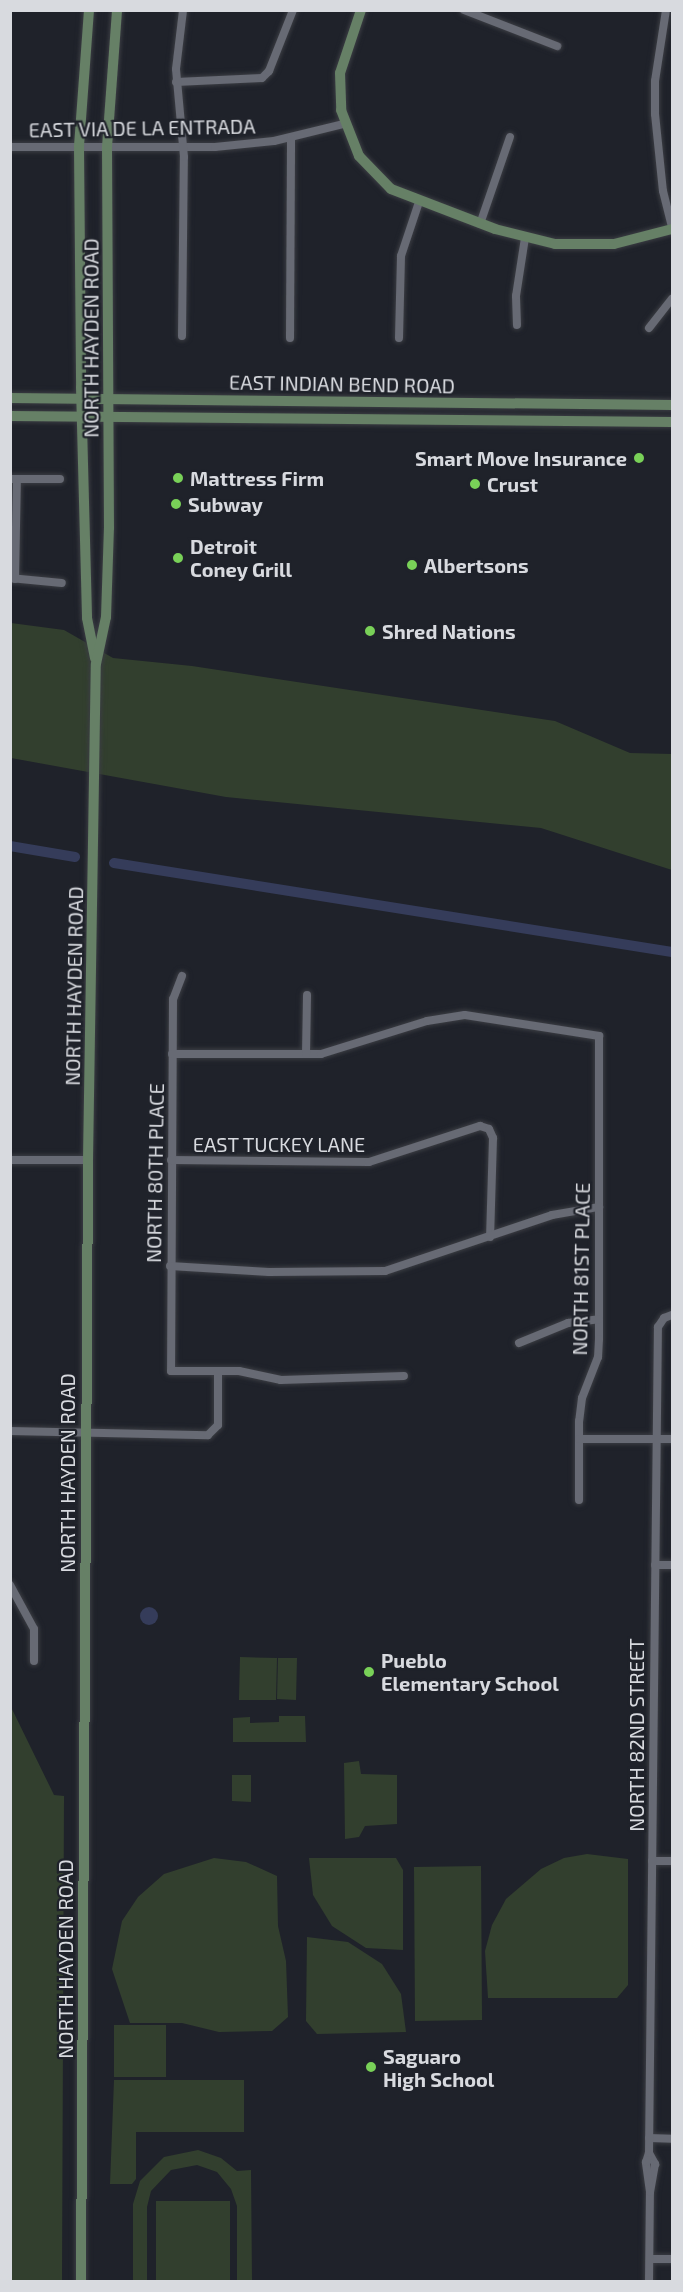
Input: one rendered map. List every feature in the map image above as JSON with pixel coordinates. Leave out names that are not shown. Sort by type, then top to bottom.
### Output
[{"type":"main road","name":"NORTH HAYDEN ROAD","points":[[90,10],[79,147],[81,417],[87,618],[96,664]]},
{"type":"main road","name":"NORTH HAYDEN ROAD","points":[[81,2282],[88,1160],[95,884],[96,664],[106,617],[109,417],[107,147],[117,10]]},
{"type":"main road","points":[[361,10],[340,73],[343,124],[358,156],[372,173],[392,189],[419,202],[525,238],[592,246],[626,242],[672,228]]},
{"type":"main road","name":"EAST INDIAN BEND ROAD","points":[[10,398],[672,405]]},
{"type":"main road","name":"EAST INDIAN BEND ROAD","points":[[10,416],[672,422]]},
{"type":"street","points":[[182,336],[182,147],[176,82],[183,10]]},
{"type":"street","points":[[176,82],[262,78],[269,71],[293,10]]},
{"type":"street","points":[[464,10],[557,46]]},
{"type":"street","points":[[666,10],[655,81],[655,114],[663,191],[672,228]]},
{"type":"street","name":"EAST VIA DE LA ENTRADA","points":[[10,147],[182,147],[291,138],[343,124]]},
{"type":"street","points":[[480,224],[510,137]]},
{"type":"street","points":[[290,338],[291,138]]},
{"type":"street","points":[[399,338],[401,256],[419,202]]},
{"type":"street","points":[[517,326],[516,296],[525,238]]},
{"type":"street","points":[[650,328],[672,299]]},
{"type":"street","points":[[60,479],[14,479],[13,578],[62,583]]},
{"type":"street","name":"NORTH 80TH PLACE","points":[[182,976],[172,999],[171,1371],[218,1371]]},
{"type":"street","points":[[172,1054],[306,1054],[307,995]]},
{"type":"street","name":"NORTH 81ST PLACE","points":[[306,1054],[338,1051],[446,1016],[486,1017],[599,1036],[598,1357],[582,1398],[579,1500]]},
{"type":"street","name":"EAST TUCKEY LANE","points":[[171,1160],[369,1162],[480,1126],[489,1130],[493,1138],[490,1237]]},
{"type":"street","points":[[10,1160],[88,1160]]},
{"type":"street","points":[[170,1266],[269,1272],[385,1271],[552,1215],[599,1208]]},
{"type":"street","name":"NORTH 82ND STREET","points":[[650,2282],[650,2192],[645,2179],[650,2139],[658,1327],[664,1318],[672,1315]]},
{"type":"street","points":[[519,1343],[568,1323],[599,1319]]},
{"type":"street","points":[[10,1431],[198,1437],[214,1431],[218,1425],[218,1371],[239,1371],[281,1380],[404,1376]]},
{"type":"street","points":[[579,1439],[672,1439]]},
{"type":"street","points":[[655,1565],[672,1565]]},
{"type":"street","points":[[10,1585],[33,1629],[34,1660]]},
{"type":"street","points":[[652,1861],[672,1861]]},
{"type":"street","points":[[650,2139],[672,2139]]},
{"type":"street","points":[[650,2259],[672,2259]]},
{"type":"green space","points":[[11,623],[64,630],[113,658],[192,666],[555,721],[630,753],[672,754],[672,870],[541,828],[226,797],[11,758]]},
{"type":"green space","points":[[240,1657],[277,1658],[276,1700],[239,1700]]},
{"type":"green space","points":[[278,1658],[297,1658],[296,1700],[277,1699]]},
{"type":"green space","points":[[10,1705],[54,1795],[64,1796],[62,2281],[11,2281]]},
{"type":"green space","points":[[279,1716],[305,1716],[306,1742],[233,1742],[233,1718],[250,1717],[250,1723],[279,1722]]},
{"type":"green space","points":[[359,1761],[361,1774],[397,1775],[397,1824],[365,1826],[359,1837],[345,1839],[344,1763]]},
{"type":"green space","points":[[232,1775],[251,1775],[251,1802],[232,1801]]},
{"type":"green space","points":[[587,1854],[628,1859],[628,1985],[617,1998],[488,1998],[485,1951],[492,1925],[506,1899],[541,1869],[564,1858]]},
{"type":"green space","points":[[214,1858],[246,1862],[277,1876],[278,1926],[286,1961],[288,2017],[272,2031],[219,2032],[182,2023],[130,2023],[112,1969],[122,1921],[138,1897],[164,1874]]},
{"type":"green space","points":[[309,1858],[396,1858],[403,1870],[403,1950],[366,1948],[332,1926],[313,1895]]},
{"type":"green space","points":[[481,1866],[482,2020],[415,2021],[414,1867]]},
{"type":"green space","points":[[307,1937],[348,1942],[382,1964],[401,1994],[406,2032],[317,2034],[306,2021]]},
{"type":"green space","points":[[114,2025],[166,2025],[166,2077],[114,2077]]},
{"type":"green space","points":[[114,2080],[244,2080],[244,2132],[136,2132],[136,2179],[132,2184],[110,2184]]},
{"type":"green space","points":[[198,2150],[221,2158],[237,2171],[251,2170],[252,2281],[237,2281],[237,2206],[231,2189],[217,2172],[197,2165],[171,2170],[151,2191],[147,2207],[147,2281],[133,2281],[133,2204],[140,2181],[164,2157]]},
{"type":"green space","points":[[156,2201],[230,2201],[230,2281],[156,2281]]},
{"type":"water","points":[[149,1607],[155,1610],[158,1616],[155,1622],[149,1625],[143,1622],[140,1616],[143,1610]]},
{"type":"waterway","points":[[10,846],[75,857]]},
{"type":"waterway","points":[[114,863],[672,952]]},
{"type":"place","name":"Smart Move Insurance","points":[[639,458]]},
{"type":"place","name":"Mattress Firm","points":[[178,478]]},
{"type":"place","name":"Crust","points":[[475,484]]},
{"type":"place","name":"Subway","points":[[176,504]]},
{"type":"place","name":"Detroit Coney Grill","points":[[178,558]]},
{"type":"place","name":"Albertsons","points":[[412,565]]},
{"type":"place","name":"Shred Nations","points":[[370,631]]},
{"type":"place","name":"Pueblo Elementary School","points":[[369,1672]]},
{"type":"place","name":"Saguaro High School","points":[[371,2067]]}]
